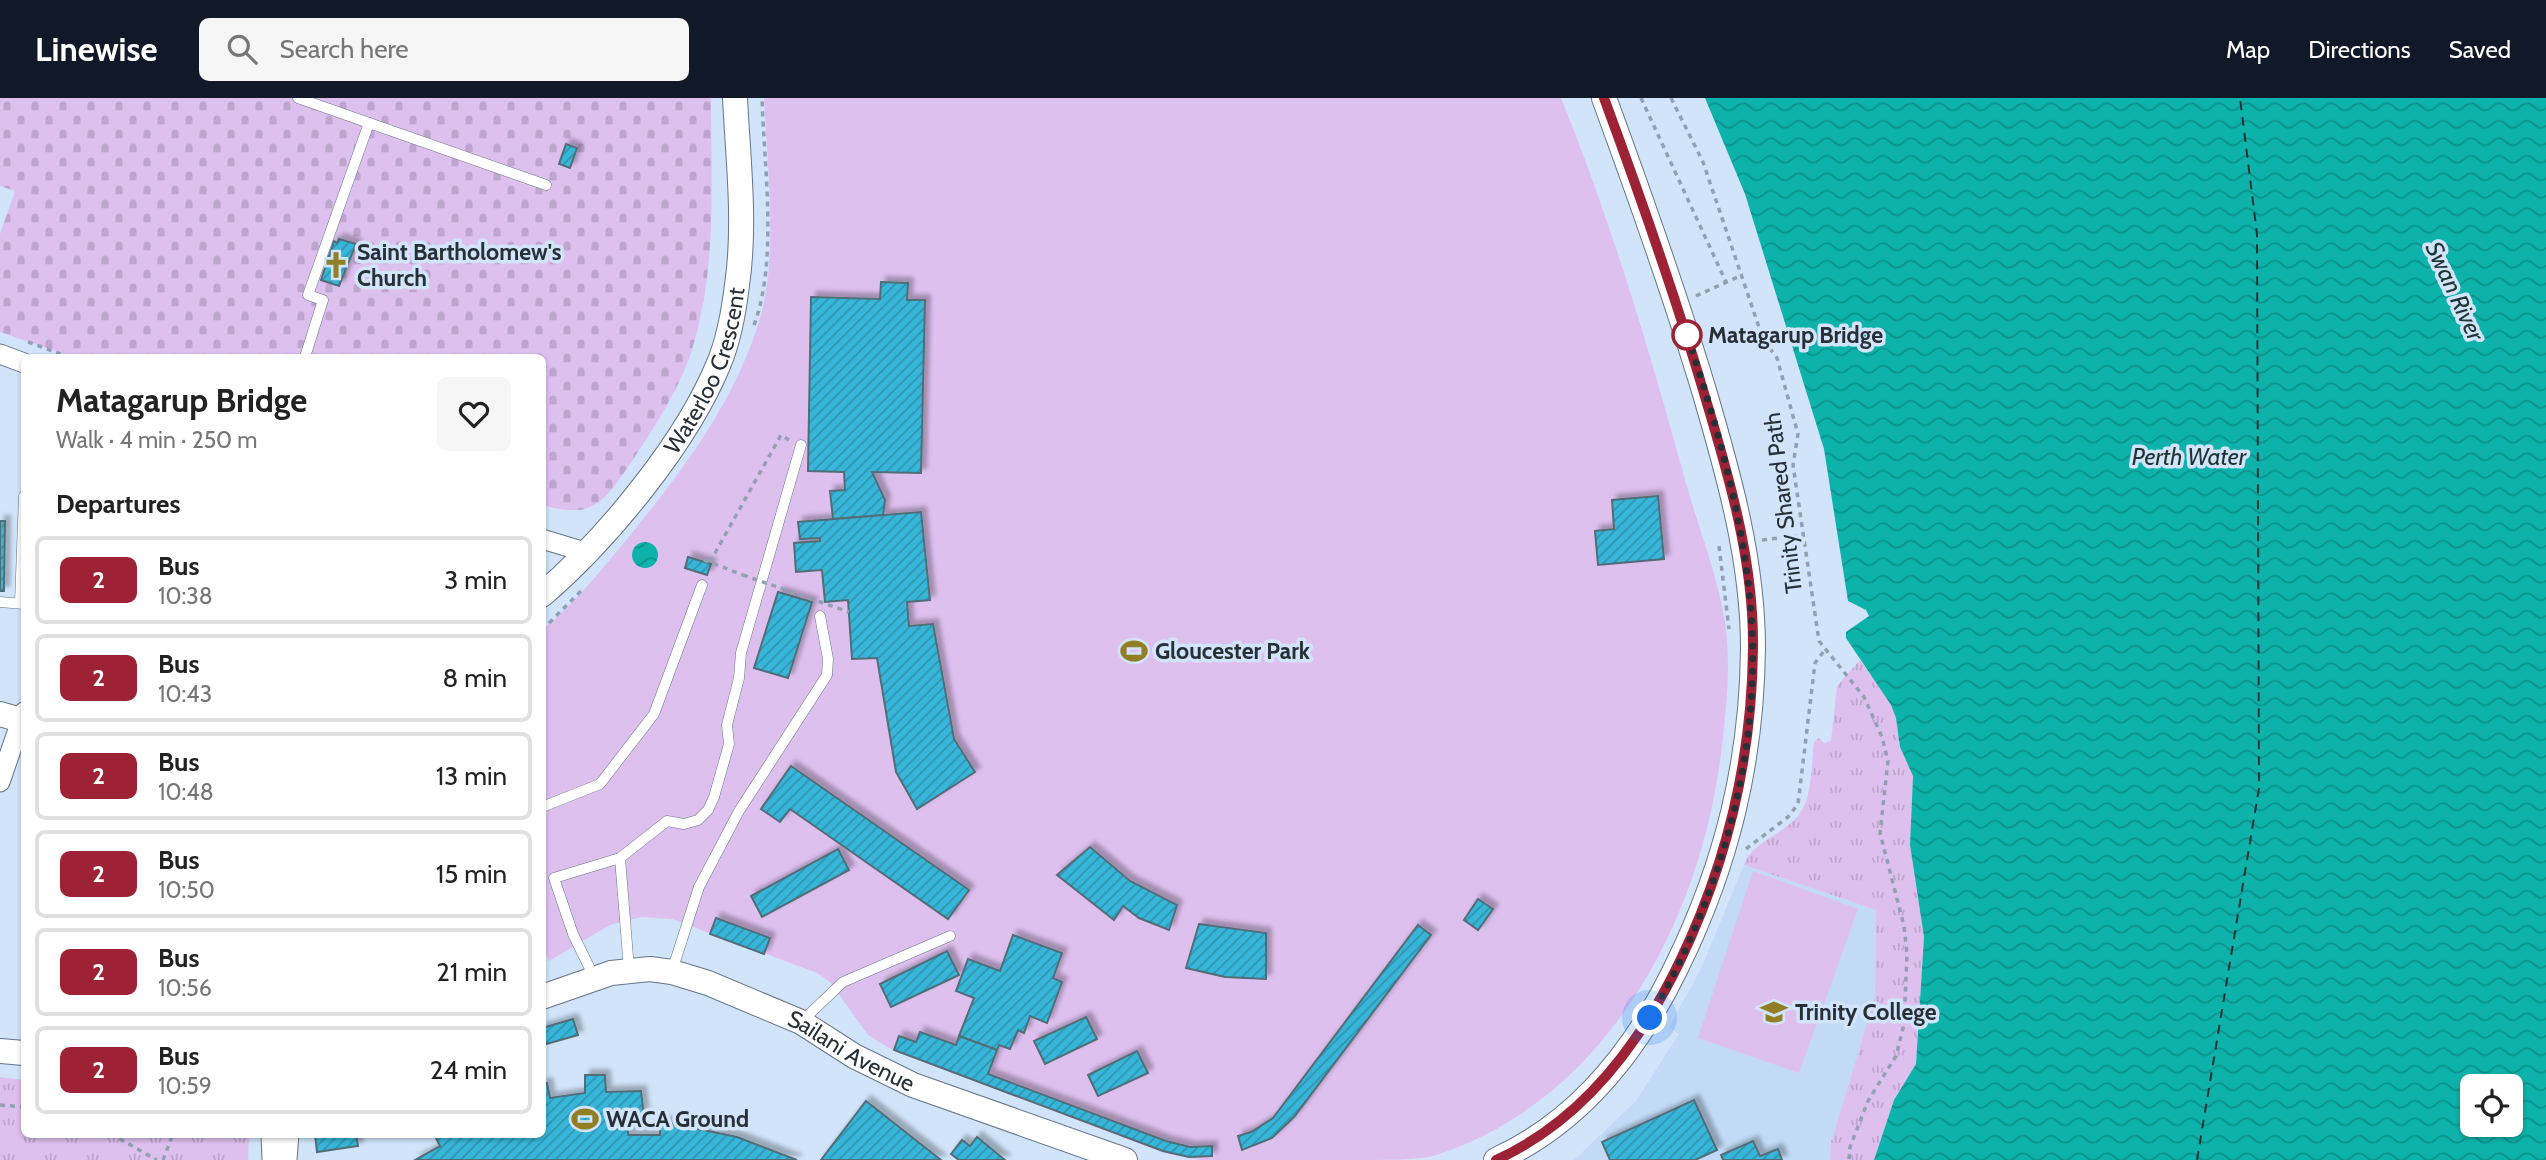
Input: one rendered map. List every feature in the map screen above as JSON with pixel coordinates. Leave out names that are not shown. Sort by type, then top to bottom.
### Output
[{"type":"street","name":"Waterloo Crescent","points":[[546,591],[621,513],[666,454],[696,408],[719,362],[729,326],[741,231],[735,98]]},
{"type":"street","points":[[1496,1160],[1557,1122],[1598,1086],[1635,1042],[1664,994],[1696,927],[1724,857],[1751,708],[1753,647],[1748,580],[1734,497],[1678,304],[1604,98]]},
{"type":"street","points":[[0,354],[21,362]]},
{"type":"street","points":[[546,540],[585,552]]},
{"type":"street","points":[[0,782],[18,717]]},
{"type":"street","name":"Sailani Avenue","points":[[546,995],[585,980],[629,970],[672,972],[801,1023],[854,1056],[913,1085],[1125,1160]]},
{"type":"street","points":[[0,1051],[21,1053]]},
{"type":"street","points":[[271,1138],[272,1160]]},
{"type":"street","points":[[288,1160],[289,1138]]},
{"type":"lane","points":[[298,98],[546,185]]},
{"type":"lane","points":[[306,354],[323,300],[308,295],[369,123]]},
{"type":"lane","points":[[585,980],[554,878],[620,858],[667,821],[684,824],[698,820],[708,810],[729,744],[727,724],[739,678],[741,653],[801,445]]},
{"type":"lane","points":[[546,805],[600,784],[654,714],[702,585]]},
{"type":"lane","points":[[0,602],[21,604]]},
{"type":"lane","points":[[672,972],[699,887],[739,811],[827,675],[828,659],[820,616]]},
{"type":"lane","points":[[620,858],[629,970]]},
{"type":"lane","points":[[801,1023],[811,1009],[843,982],[950,936]]},
{"type":"path","points":[[1641,98],[1726,282]]},
{"type":"path","name":"Trinity Shared Path","points":[[1671,98],[1700,155],[1763,339],[1777,358],[1796,424],[1798,434],[1793,465],[1819,641],[1860,689],[1886,750],[1888,761],[1880,833],[1902,916],[1907,955],[1904,1024],[1896,1056],[1868,1101],[1850,1147],[1849,1160]]},
{"type":"path","points":[[1678,304],[1742,275]]},
{"type":"path","points":[[23,341],[60,354]]},
{"type":"path","points":[[710,562],[780,435]]},
{"type":"path","points":[[1760,540],[1802,535]]},
{"type":"path","points":[[1719,544],[1730,634]]},
{"type":"path","points":[[704,561],[849,612]]},
{"type":"path","points":[[0,1105],[21,1107]]},
{"type":"path","points":[[118,1138],[157,1160]]},
{"type":"path","points":[[163,1160],[171,1138]]},
{"type":"shaded area","name":"Trinity College","points":[[1744,865],[1876,910],[1875,997],[1831,1142],[1830,1160],[1574,1160],[1636,1101],[1679,1034],[1669,1027],[1701,969]]},
{"type":"green space","points":[[0,98],[711,98],[712,190],[709,252],[694,343],[676,389],[641,448],[613,487],[596,504],[574,510],[546,506],[546,354],[64,354],[0,332],[0,234],[15,191],[0,186]]},
{"type":"green space","name":"Gloucester Park","points":[[764,98],[1561,98],[1628,286],[1712,567],[1725,622],[1728,668],[1724,730],[1711,810],[1693,875],[1668,937],[1635,996],[1595,1049],[1548,1094],[1493,1131],[1430,1157],[1385,1160],[1199,1160],[1164,1153],[894,1051],[868,1035],[830,982],[817,973],[672,919],[641,917],[610,925],[549,961],[546,954],[546,626],[594,578],[643,519],[704,437],[721,408],[737,378],[761,315],[769,264],[770,208]]},
{"type":"green space","points":[[1860,660],[1891,705],[1896,717],[1900,747],[1913,776],[1910,845],[1924,937],[1916,1064],[1894,1100],[1874,1160],[1830,1160],[1831,1142],[1875,997],[1876,910],[1744,865],[1760,844],[1791,823],[1802,810],[1810,781],[1814,742],[1819,738],[1824,743],[1831,741],[1837,686]]},
{"type":"green space","points":[[1753,871],[1858,909],[1799,1073],[1698,1038]]},
{"type":"green space","points":[[0,1077],[21,1080],[21,1138],[249,1138],[248,1160],[0,1160]]},
{"type":"water","name":"Perth Water","points":[[1705,98],[2546,98],[2546,1160],[1874,1160],[1894,1100],[1916,1064],[1924,937],[1910,845],[1913,776],[1900,747],[1896,718],[1891,705],[1846,638],[1846,632],[1869,616],[1866,610],[1848,601],[1824,449],[1745,194]]},
{"type":"water","points":[[645,542],[655,545],[658,555],[655,565],[645,568],[635,565],[632,555],[635,545]]},
{"type":"building","points":[[566,144],[577,148],[570,168],[559,164]]},
{"type":"building","name":"Saint Bartholomew's Church","points":[[339,239],[356,244],[339,286],[321,280],[334,241],[337,243]]},
{"type":"building","points":[[881,282],[908,283],[907,300],[925,300],[921,473],[872,472],[885,500],[883,515],[833,519],[830,491],[845,490],[844,472],[808,471],[811,297],[880,299]]},
{"type":"building","points":[[1658,496],[1664,559],[1598,565],[1595,531],[1614,529],[1612,500]]},
{"type":"building","points":[[921,512],[930,600],[907,602],[909,626],[933,624],[954,739],[975,772],[917,809],[896,772],[877,658],[852,659],[848,600],[825,602],[822,570],[796,572],[794,543],[820,541],[820,538],[800,539],[798,522]]},
{"type":"building","points":[[0,521],[5,521],[4,591],[0,591]]},
{"type":"building","points":[[688,557],[711,564],[707,575],[685,568]]},
{"type":"building","points":[[778,592],[812,602],[788,678],[754,668]]},
{"type":"building","points":[[791,766],[969,890],[948,919],[790,809],[780,822],[761,809]]},
{"type":"building","points":[[1090,847],[1130,881],[1177,905],[1169,930],[1139,918],[1123,906],[1114,920],[1057,875]]},
{"type":"building","points":[[838,849],[849,870],[762,917],[751,896]]},
{"type":"building","points":[[1478,899],[1493,909],[1478,930],[1464,920]]},
{"type":"building","points":[[716,918],[770,938],[764,954],[710,934]]},
{"type":"building","points":[[1199,924],[1266,933],[1266,979],[1225,977],[1186,968]]},
{"type":"building","points":[[1418,925],[1431,935],[1294,1117],[1272,1138],[1242,1150],[1238,1136],[1251,1132],[1273,1118]]},
{"type":"building","points":[[1013,935],[1062,953],[1053,978],[1062,982],[1047,1023],[1030,1016],[1024,1033],[1018,1030],[1010,1049],[999,1045],[997,1050],[959,1036],[974,998],[956,991],[968,959],[1000,971]]},
{"type":"building","points":[[947,951],[959,975],[891,1007],[880,984]]},
{"type":"building","points":[[1086,1017],[1097,1039],[1045,1064],[1034,1041]]},
{"type":"building","points":[[573,1019],[578,1035],[546,1044],[546,1027]]},
{"type":"building","points":[[920,1032],[956,1045],[959,1036],[997,1050],[988,1074],[1166,1141],[1190,1147],[1212,1146],[1212,1156],[1189,1157],[1163,1151],[894,1050],[899,1036],[916,1042]]},
{"type":"building","points":[[1137,1051],[1148,1073],[1098,1096],[1088,1075]]},
{"type":"building","name":"WACA Ground","points":[[585,1075],[605,1075],[606,1092],[641,1091],[644,1117],[628,1117],[628,1135],[660,1135],[660,1121],[737,1137],[797,1160],[415,1160],[440,1146],[436,1138],[546,1138],[546,1083],[550,1098],[585,1093]]},
{"type":"building","points":[[1694,1100],[1717,1150],[1695,1160],[1610,1160],[1602,1142]]},
{"type":"building","points":[[866,1101],[941,1160],[821,1160]]},
{"type":"building","points":[[977,1137],[1005,1160],[959,1160],[951,1154],[962,1140],[970,1146]]},
{"type":"building","points":[[315,1138],[357,1138],[358,1146],[317,1152]]},
{"type":"building","points":[[1753,1141],[1760,1156],[1778,1149],[1782,1160],[1723,1160],[1721,1155]]},
{"type":"ferry route","points":[[2197,1160],[2259,788],[2257,234],[2240,98]]},
{"type":"bus line","name":"2","points":[[1496,1160],[1557,1122],[1598,1086],[1635,1042],[1664,994],[1696,927],[1724,857],[1746,749],[1751,708],[1751,613],[1743,541],[1734,497],[1678,304],[1604,98]]},
{"type":"place","name":"Saint Bartholomew's Church","points":[[336,265]]},
{"type":"place","name":"Matagarup Bridge","points":[[1687,335]]},
{"type":"place","name":"Gloucester Park","points":[[1134,651]]},
{"type":"place","name":"Trinity College","points":[[1774,1012]]},
{"type":"place","name":"WACA Ground","points":[[585,1119]]},
{"type":"route","points":[[1650,1018],[1696,927],[1724,857],[1746,749],[1751,708],[1753,647],[1743,541],[1723,456],[1687,335]]},
{"type":"water label","name":"Swan River","points":[[2455,291]]}]
